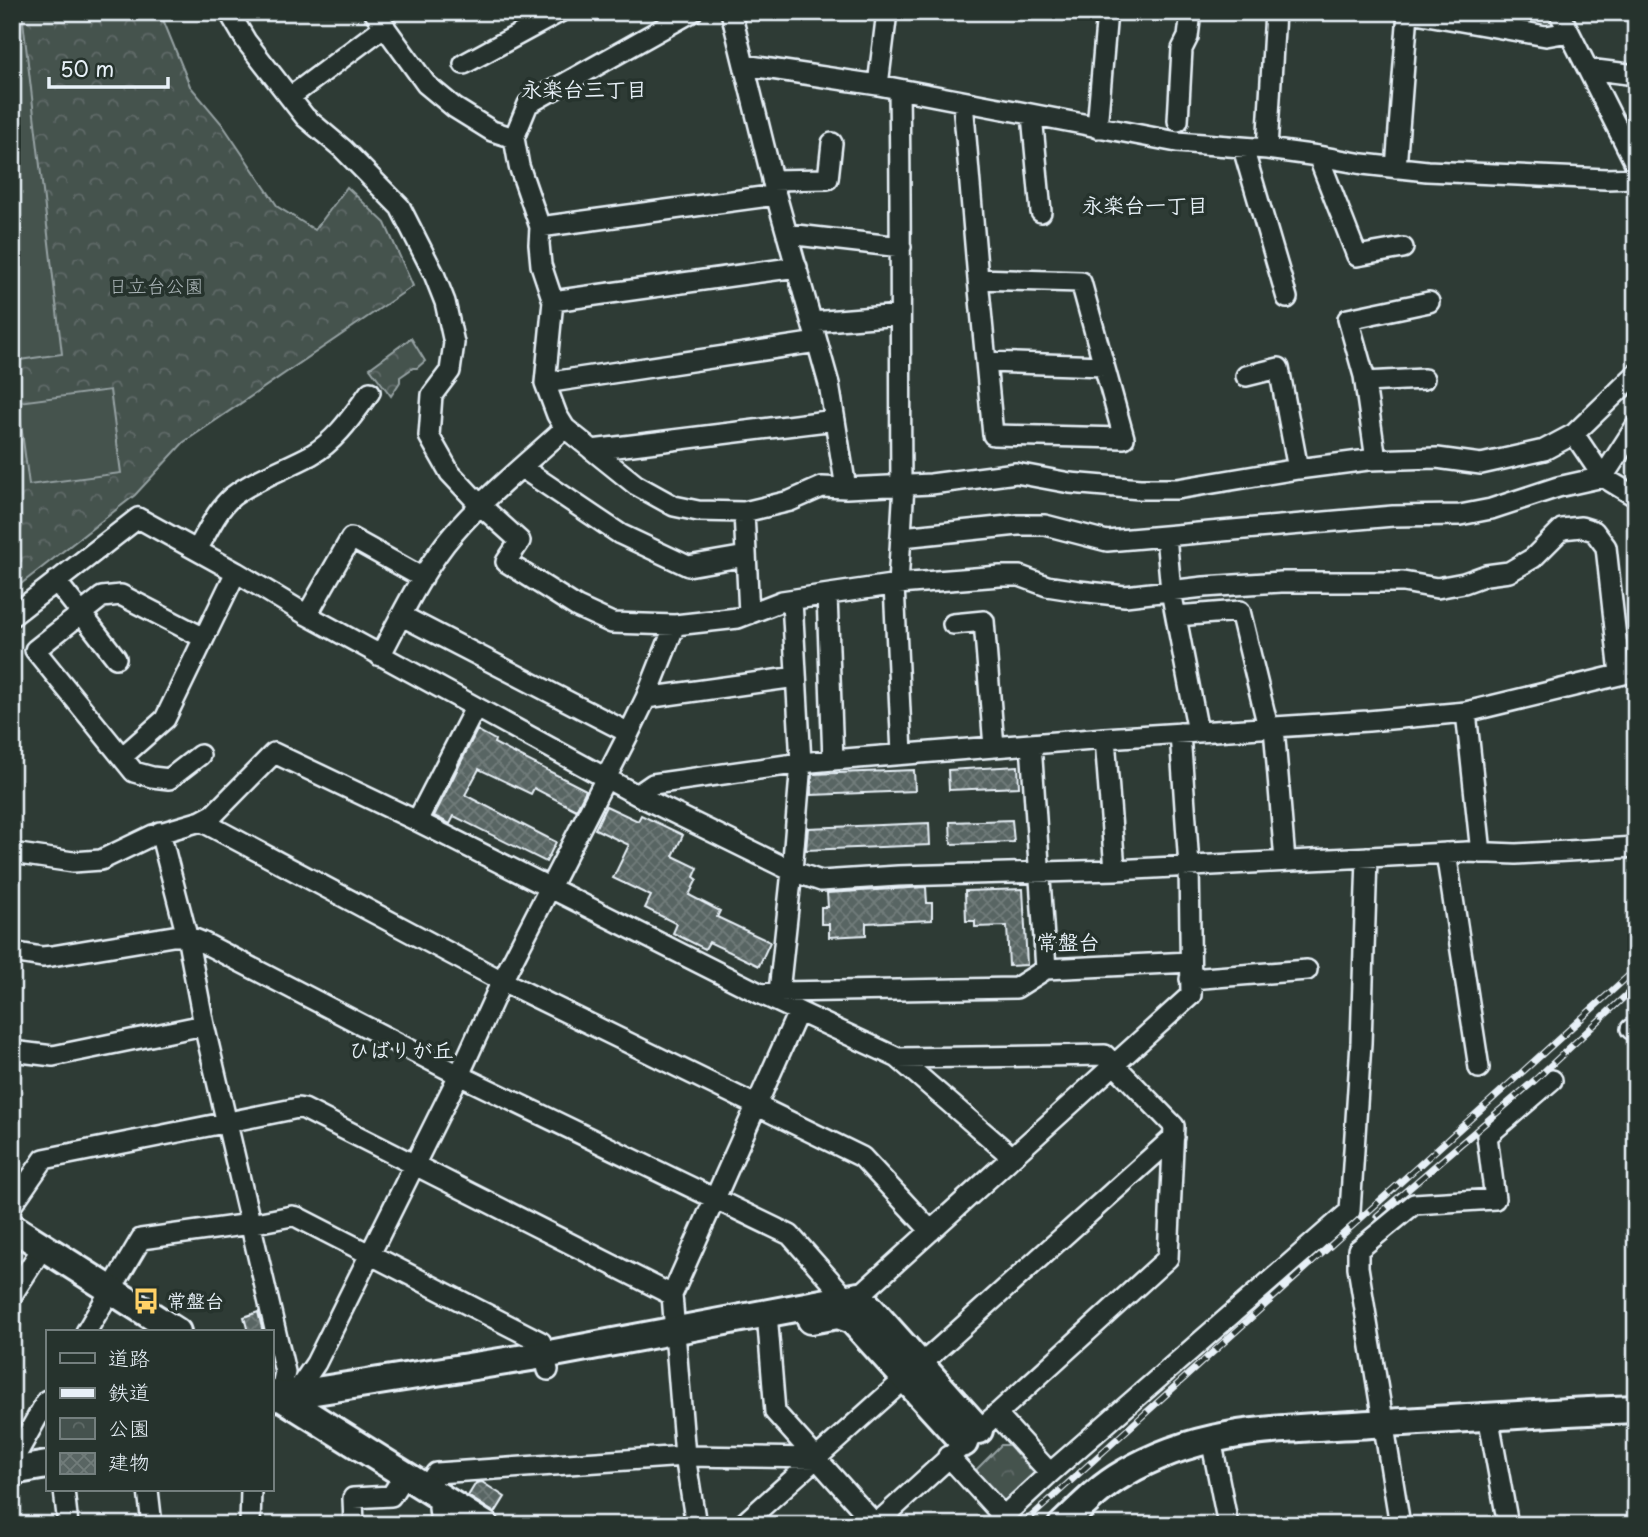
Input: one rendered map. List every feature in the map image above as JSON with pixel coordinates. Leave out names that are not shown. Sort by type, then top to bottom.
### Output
[{"type":"street","points":[[229,12],[246,41],[305,117],[343,149],[400,207],[434,274],[445,302],[454,343],[450,371],[432,395],[429,436],[450,473],[520,541],[506,562],[577,607],[612,623],[675,625],[738,618],[782,601],[896,585],[1000,576],[1020,576],[1047,586],[1079,592],[1125,596],[1281,582],[1403,582],[1437,588],[1509,572],[1533,558],[1562,529],[1581,527],[1594,531],[1606,547],[1628,673],[1465,712],[801,762],[653,784],[637,796]]},
{"type":"street","points":[[464,64],[560,12]]},
{"type":"street","points":[[692,12],[528,104],[514,138],[519,166],[540,227],[541,265],[552,301],[545,383],[557,415],[565,428],[636,485],[674,506],[698,511],[744,512],[790,501],[822,487],[931,484],[1016,472],[1070,483],[1177,489],[1298,469],[1376,460],[1437,458],[1481,464],[1544,450],[1574,434],[1636,374]]},
{"type":"street","points":[[731,12],[774,188],[829,384],[846,488]]},
{"type":"street","points":[[878,85],[887,12]]},
{"type":"street","points":[[1097,128],[1107,12]]},
{"type":"street","points":[[1178,121],[1182,49],[1188,37],[1191,12]]},
{"type":"street","points":[[1266,149],[1275,12]]},
{"type":"street","points":[[1396,168],[1409,12],[1546,36],[1569,32]]},
{"type":"street","points":[[1559,12],[1636,165]]},
{"type":"street","points":[[290,97],[380,19],[426,84],[455,108],[492,131],[514,138]]},
{"type":"street","points":[[744,65],[878,85],[1177,142],[1266,149],[1396,168],[1505,176],[1636,178]]},
{"type":"street","points":[[1588,69],[1636,75]]},
{"type":"street","points":[[899,90],[903,485],[902,537],[896,585],[902,754]]},
{"type":"street","points":[[963,102],[978,279],[993,435],[1124,438],[1081,282],[978,279]]},
{"type":"street","points":[[1032,115],[1041,212]]},
{"type":"street","points":[[540,227],[828,179],[832,143]]},
{"type":"street","points":[[1243,148],[1287,298]]},
{"type":"street","points":[[1318,156],[1357,256],[1403,248]]},
{"type":"street","points":[[788,234],[901,247]]},
{"type":"street","points":[[552,301],[797,267]]},
{"type":"street","points":[[1376,460],[1365,382],[1348,318],[1429,302]]},
{"type":"street","points":[[812,322],[900,315]]},
{"type":"street","points":[[545,383],[817,342]]},
{"type":"street","points":[[986,362],[1104,366]]},
{"type":"street","points":[[1246,376],[1279,368],[1298,469]]},
{"type":"street","points":[[1365,382],[1424,379]]},
{"type":"street","points":[[197,550],[231,497],[261,478],[322,447],[350,420],[370,392]]},
{"type":"street","points":[[592,450],[835,420]]},
{"type":"street","points":[[902,537],[1018,525],[1045,525],[1107,541],[1393,516],[1461,515],[1603,477],[1636,426]]},
{"type":"street","points":[[380,656],[445,544],[481,506],[565,428]]},
{"type":"street","points":[[1574,434],[1603,477],[1636,497]]},
{"type":"street","points":[[522,468],[620,534],[688,566],[746,556]]},
{"type":"street","points":[[744,512],[749,614]]},
{"type":"street","points":[[12,616],[138,518],[380,656],[637,796],[792,871],[821,881],[1636,847]]},
{"type":"street","points":[[281,1400],[546,1363],[848,1303],[1191,995],[1189,733],[1166,536]]},
{"type":"street","points":[[307,615],[351,538],[423,578]]},
{"type":"street","points":[[122,757],[165,719],[236,572]]},
{"type":"street","points":[[56,581],[116,658]]},
{"type":"street","points":[[200,755],[169,779],[152,778],[134,772],[35,650],[102,597],[121,595],[204,638]]},
{"type":"street","points":[[827,595],[833,760]]},
{"type":"street","points":[[770,993],[792,871],[801,762],[792,600]]},
{"type":"street","points":[[1176,616],[1240,611],[1271,727],[1285,861]]},
{"type":"street","points":[[402,616],[629,733]]},
{"type":"street","points":[[953,624],[984,621],[994,747]]},
{"type":"street","points":[[281,1400],[316,1363],[502,981],[629,733],[675,625]]},
{"type":"street","points":[[646,698],[796,677]]},
{"type":"street","points":[[417,821],[475,708]]},
{"type":"street","points":[[1465,712],[1481,853]]},
{"type":"street","points":[[1105,738],[1115,870]]},
{"type":"street","points":[[1031,744],[1046,969]]},
{"type":"street","points":[[12,853],[73,862],[101,860],[160,832],[201,821],[214,814],[274,753],[770,993],[798,1012],[898,1058],[1011,1156]]},
{"type":"street","points":[[201,821],[502,981],[862,1157],[931,1231]]},
{"type":"street","points":[[160,832],[187,936],[204,1025],[285,1371],[281,1400]]},
{"type":"street","points":[[1446,853],[1479,1068]]},
{"type":"street","points":[[972,1436],[998,1521],[1350,1211],[1361,1043],[1367,857]]},
{"type":"street","points":[[12,953],[42,957],[187,936],[458,1075],[790,1235],[848,1303],[852,1320],[913,1371],[972,1436],[1050,1473]]},
{"type":"street","points":[[770,993],[1016,988],[1046,969],[1307,970]]},
{"type":"street","points":[[696,1525],[685,1456],[672,1294],[798,1012]]},
{"type":"street","points":[[12,1051],[53,1056],[204,1025]]},
{"type":"street","points":[[768,1321],[775,1412],[875,1525],[1168,1258],[1174,1126],[1105,1055],[898,1058]]},
{"type":"street","points":[[1400,1525],[1357,1267],[1358,1250],[1414,1205],[1495,1199],[1487,1136],[1552,1080]]},
{"type":"street","points":[[12,1205],[44,1159],[298,1108],[672,1294]]},
{"type":"street","points":[[742,1525],[1174,1138]]},
{"type":"street","points":[[87,1330],[141,1239],[292,1216],[541,1342],[546,1363]]},
{"type":"street","points":[[12,1227],[174,1330]]},
{"type":"street","points":[[12,1295],[43,1247]]},
{"type":"street","points":[[281,1400],[429,1496],[485,1525]]},
{"type":"street","points":[[13,1460],[46,1402]]},
{"type":"street","points":[[1062,1525],[1102,1487],[1122,1474],[1172,1451],[1234,1433],[1488,1415],[1636,1409]]},
{"type":"street","points":[[1488,1415],[1508,1525]]},
{"type":"street","points":[[1210,1439],[1228,1525]]},
{"type":"street","points":[[13,1460],[46,1448]]},
{"type":"street","points":[[429,1496],[436,1473],[685,1456],[816,1458]]},
{"type":"street","points":[[13,1460],[46,1465]]},
{"type":"street","points":[[64,1492],[68,1525]]},
{"type":"street","points":[[148,1492],[152,1525]]},
{"type":"street","points":[[250,1525],[251,1492]]},
{"type":"street","points":[[354,1525],[353,1498],[429,1496]]},
{"type":"green space","name":"日立台公園","points":[[12,12],[160,12],[190,86],[222,124],[278,207],[315,230],[347,187],[385,223],[413,286],[184,442],[135,495],[12,591]]},
{"type":"green space","points":[[12,12],[22,12],[62,354],[12,361]]},
{"type":"green space","points":[[411,338],[425,361],[400,377],[400,382],[391,396],[370,368]]},
{"type":"green space","points":[[110,390],[121,473],[29,485],[18,402]]},
{"type":"green space","points":[[12,491],[21,561],[12,563]]},
{"type":"green space","points":[[1001,1445],[1009,1445],[1039,1479],[1007,1507],[977,1473],[977,1469]]},
{"type":"building","points":[[477,730],[495,740],[494,743],[586,790],[576,810],[534,788],[531,794],[479,769],[465,795],[556,842],[546,862],[454,816],[450,824],[434,816]]},
{"type":"building","points":[[1018,766],[1019,787],[949,790],[948,770]]},
{"type":"building","points":[[914,770],[915,791],[811,795],[812,774]]},
{"type":"building","points":[[606,806],[638,821],[641,815],[683,835],[673,856],[698,868],[694,877],[697,879],[689,895],[720,911],[717,917],[770,942],[759,966],[709,942],[705,949],[673,933],[677,924],[645,908],[651,896],[613,878],[629,845],[595,829]]},
{"type":"building","points":[[1012,820],[1014,842],[951,844],[950,822]]},
{"type":"building","points":[[929,823],[930,845],[806,850],[808,828]]},
{"type":"building","points":[[926,887],[927,903],[932,903],[932,920],[866,923],[866,935],[829,937],[829,924],[821,924],[821,907],[828,907],[827,893]]},
{"type":"building","points":[[1023,889],[1027,965],[1009,966],[1007,926],[975,927],[975,921],[966,921],[965,891]]},
{"type":"building","points":[[258,1312],[262,1330],[247,1330],[244,1317]]},
{"type":"building","points":[[482,1482],[505,1497],[495,1513],[468,1496],[476,1483]]},
{"type":"railway","points":[[1022,1525],[1636,969]]},
{"type":"railway","points":[[1377,1216],[1535,1080],[1636,986]]},
{"type":"place","name":"常盤台","points":[[146,1301]]},
{"type":"district","name":"永楽台三丁目","points":[[584,90]]},
{"type":"district","name":"永楽台一丁目","points":[[1145,206]]},
{"type":"district","name":"常盤台","points":[[1068,943]]},
{"type":"district","name":"ひばりが丘","points":[[401,1051]]}]
